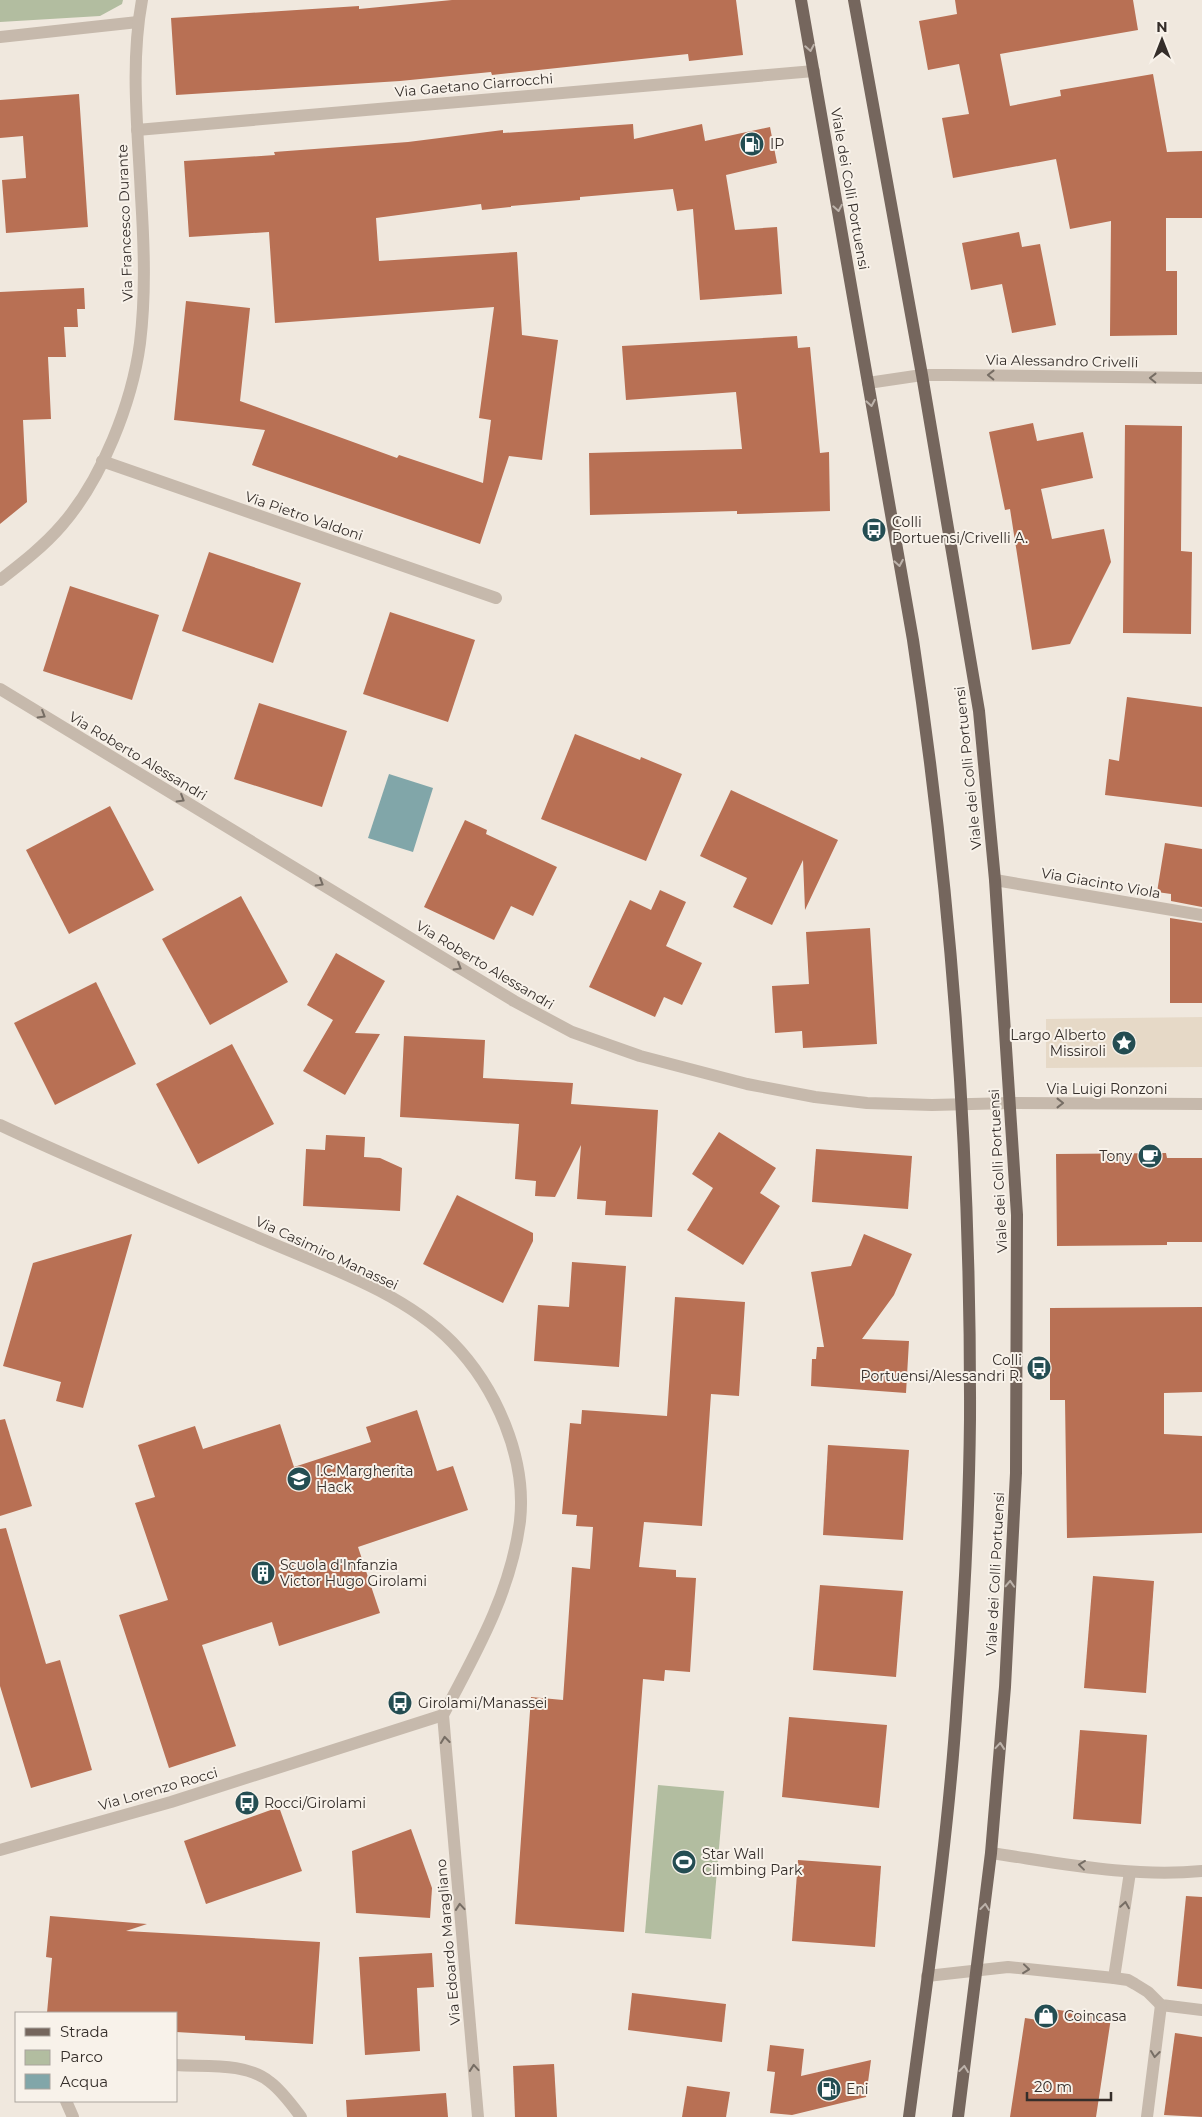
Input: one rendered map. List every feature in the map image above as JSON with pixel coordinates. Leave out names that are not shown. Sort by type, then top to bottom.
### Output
[{"type":"main road","name":"Viale dei Colli Portuensi","points":[[801,0],[925,717],[950,942],[963,1106],[970,1387],[966,1530],[958,1695],[947,1817],[908,2117]]},
{"type":"main road","name":"Viale dei Colli Portuensi","points":[[854,0],[922,375],[979,711],[996,880],[1017,1215],[1016,1473],[1005,1687],[991,1853],[958,2117]]},
{"type":"street","name":"Via Francesco Durante","points":[[0,580],[33,554],[63,525],[84,494],[102,461],[131,383],[140,343],[143,300],[143,257],[135,81],[138,22],[142,0]]},
{"type":"street","points":[[0,36],[138,22]]},
{"type":"street","name":"Via Gaetano Ciarrocchi","points":[[137,130],[814,71]]},
{"type":"street","points":[[868,383],[922,375]]},
{"type":"street","name":"Via Alessandro Crivelli","points":[[922,375],[1202,378]]},
{"type":"street","name":"Via Pietro Valdoni","points":[[102,461],[496,598]]},
{"type":"street","name":"Via Roberto Alessandri","points":[[0,689],[505,996],[572,1032],[660,1062],[793,1094],[867,1103],[963,1106],[1011,1103]]},
{"type":"street","name":"Via Giacinto Viola","points":[[996,880],[1202,915]]},
{"type":"street","name":"Via Luigi Ronzoni","points":[[1011,1103],[1202,1104]]},
{"type":"street","name":"Via Casimiro Manassei","points":[[0,1125],[368,1286],[428,1322],[452,1342],[476,1372],[501,1417],[511,1443],[519,1483],[520,1519],[512,1566],[501,1600],[443,1716]]},
{"type":"street","name":"Via Lorenzo Rocci","points":[[0,1850],[172,1802],[443,1716]]},
{"type":"street","name":"Via Edoardo Maragliano","points":[[443,1716],[478,2117]]},
{"type":"street","points":[[991,1853],[1130,1872],[1202,1871]]},
{"type":"street","points":[[1114,1978],[1130,1872]]},
{"type":"street","points":[[927,1976],[1008,1966],[1114,1978],[1128,1980],[1135,1984],[1148,1992],[1161,2005],[1202,2010]]},
{"type":"street","points":[[1147,2117],[1161,2005]]},
{"type":"street","points":[[178,2065],[248,2071],[269,2081],[292,2104],[301,2117]]},
{"type":"street","points":[[66,2102],[72,2117]]},
{"type":"green space","points":[[0,0],[123,0],[122,4],[100,16],[0,22]]},
{"type":"green space","name":"Star Wall Climbing Park","points":[[658,1785],[724,1791],[711,1939],[645,1933]]},
{"type":"shaded area","name":"Largo Alberto Missiroli","points":[[1202,1017],[1202,1067],[1046,1068],[1046,1019]]},
{"type":"water","points":[[389,774],[433,788],[413,852],[368,838]]},
{"type":"building","points":[[452,0],[736,0],[743,55],[689,61],[688,54],[492,75],[491,72],[400,81],[176,95],[171,18],[359,6],[359,9]]},
{"type":"building","points":[[955,0],[1133,0],[1138,30],[1000,54],[1010,106],[1061,96],[1060,90],[1153,74],[1167,152],[1202,151],[1202,218],[1166,218],[1166,271],[1177,271],[1177,335],[1110,336],[1111,221],[1070,229],[1056,159],[953,178],[942,118],[969,114],[959,64],[928,70],[919,21],[957,14]]},
{"type":"building","points":[[79,94],[88,227],[6,233],[2,180],[26,178],[23,136],[0,138],[0,100]]},
{"type":"building","points":[[633,124],[634,139],[702,124],[705,141],[770,127],[777,163],[726,175],[735,230],[777,227],[782,294],[700,300],[693,209],[677,211],[673,189],[580,197],[580,200],[482,210],[481,204],[376,218],[379,261],[517,252],[522,335],[558,340],[542,460],[509,456],[480,544],[252,465],[265,430],[174,420],[186,301],[250,308],[240,401],[397,458],[399,455],[483,483],[491,420],[479,418],[494,307],[275,323],[269,232],[189,237],[184,161],[275,155],[274,152],[408,142],[503,130],[503,133]]},
{"type":"building","points":[[1019,232],[1022,247],[1040,244],[1056,325],[1012,333],[1002,284],[971,290],[962,243]]},
{"type":"building","points":[[84,288],[85,309],[77,309],[78,327],[64,327],[66,357],[48,357],[51,419],[23,420],[27,502],[0,524],[0,292]]},
{"type":"building","points":[[797,336],[798,348],[810,347],[820,453],[829,452],[830,511],[737,514],[737,511],[590,515],[589,453],[742,449],[736,392],[626,400],[622,346]]},
{"type":"building","points":[[1033,423],[1037,441],[1083,432],[1093,478],[1041,489],[1052,539],[1104,529],[1111,562],[1070,644],[1032,650],[1010,509],[1005,510],[989,432]]},
{"type":"building","points":[[1125,425],[1182,426],[1181,551],[1192,552],[1191,634],[1123,633]]},
{"type":"building","points":[[209,552],[301,583],[273,663],[182,631]]},
{"type":"building","points":[[70,586],[159,615],[132,700],[43,671]]},
{"type":"building","points":[[390,612],[475,640],[448,722],[363,694]]},
{"type":"building","points":[[1127,697],[1202,707],[1202,807],[1105,795],[1109,759],[1119,761]]},
{"type":"building","points":[[259,703],[347,731],[322,807],[234,779]]},
{"type":"building","points":[[575,734],[640,760],[641,757],[682,774],[646,861],[541,819]]},
{"type":"building","points":[[731,790],[838,840],[805,910],[803,860],[772,925],[733,907],[747,878],[700,856]]},
{"type":"building","points":[[110,806],[154,890],[69,934],[26,850]]},
{"type":"building","points":[[465,820],[487,830],[486,834],[557,867],[533,916],[511,906],[494,940],[424,907]]},
{"type":"building","points":[[1165,843],[1202,849],[1202,907],[1171,901],[1171,894],[1157,892]]},
{"type":"building","points":[[660,890],[686,902],[666,946],[702,963],[682,1005],[664,997],[655,1017],[589,987],[630,900],[651,910]]},
{"type":"building","points":[[241,896],[288,982],[210,1025],[162,939]]},
{"type":"building","points":[[1170,918],[1202,923],[1202,1003],[1170,1003]]},
{"type":"building","points":[[870,928],[877,1044],[803,1048],[802,1031],[775,1033],[772,986],[809,984],[806,932]]},
{"type":"building","points":[[336,953],[385,981],[355,1033],[380,1034],[345,1095],[303,1071],[333,1020],[307,1005]]},
{"type":"building","points":[[96,982],[136,1064],[55,1105],[14,1023]]},
{"type":"building","points":[[404,1036],[485,1040],[483,1078],[573,1083],[571,1104],[658,1110],[652,1217],[605,1215],[606,1201],[577,1199],[581,1145],[555,1197],[535,1196],[536,1181],[515,1179],[519,1124],[400,1117]]},
{"type":"building","points":[[232,1044],[274,1124],[198,1164],[156,1084]]},
{"type":"building","points":[[719,1132],[776,1168],[760,1193],[780,1206],[743,1265],[687,1230],[713,1188],[692,1174]]},
{"type":"building","points":[[326,1135],[365,1137],[364,1157],[380,1158],[402,1168],[400,1211],[303,1206],[306,1149],[325,1150]]},
{"type":"building","points":[[816,1149],[912,1156],[908,1209],[812,1202]]},
{"type":"building","points":[[1166,1153],[1167,1158],[1202,1158],[1202,1242],[1167,1242],[1167,1245],[1057,1246],[1056,1154]]},
{"type":"building","points":[[457,1195],[533,1233],[533,1241],[503,1303],[423,1264]]},
{"type":"building","points":[[132,1234],[83,1408],[56,1401],[61,1382],[3,1366],[33,1263]]},
{"type":"building","points":[[864,1234],[912,1254],[894,1295],[862,1339],[909,1341],[906,1393],[811,1386],[812,1359],[816,1359],[817,1347],[824,1347],[811,1272],[851,1266]]},
{"type":"building","points":[[572,1262],[626,1266],[619,1367],[534,1361],[538,1305],[569,1307]]},
{"type":"building","points":[[675,1297],[745,1302],[739,1396],[711,1394],[702,1526],[644,1522],[639,1567],[676,1570],[676,1577],[696,1578],[690,1672],[665,1670],[664,1681],[643,1679],[624,1932],[515,1924],[531,1697],[563,1700],[572,1567],[590,1569],[593,1527],[576,1526],[577,1515],[562,1514],[570,1423],[581,1424],[582,1410],[667,1416]]},
{"type":"building","points":[[1202,1307],[1202,1392],[1164,1393],[1164,1434],[1202,1436],[1202,1533],[1067,1538],[1065,1400],[1050,1400],[1050,1308]]},
{"type":"building","name":"Scuola d'Infanzia Victor Hugo Girolami","points":[[417,1410],[437,1471],[453,1466],[468,1510],[358,1547],[380,1613],[279,1646],[272,1622],[202,1645],[236,1746],[169,1768],[119,1615],[168,1600],[135,1503],[155,1497],[138,1445],[195,1426],[203,1449],[280,1424],[294,1467],[371,1442],[366,1427]]},
{"type":"building","points":[[5,1419],[32,1506],[0,1516],[0,1420]]},
{"type":"building","points":[[828,1445],[909,1450],[903,1540],[823,1535]]},
{"type":"building","points":[[6,1528],[46,1664],[60,1660],[92,1770],[31,1788],[0,1686],[0,1529]]},
{"type":"building","points":[[1093,1576],[1154,1581],[1146,1693],[1084,1688]]},
{"type":"building","points":[[820,1585],[903,1591],[896,1677],[813,1670]]},
{"type":"building","points":[[789,1717],[887,1725],[879,1808],[782,1797]]},
{"type":"building","points":[[1080,1730],[1147,1735],[1141,1824],[1073,1819]]},
{"type":"building","points":[[279,1807],[302,1871],[206,1904],[184,1841]]},
{"type":"building","points":[[411,1829],[432,1888],[430,1918],[356,1913],[352,1851]]},
{"type":"building","points":[[798,1860],[881,1866],[875,1947],[792,1941]]},
{"type":"building","points":[[1186,1896],[1202,1897],[1202,1989],[1177,1986]]},
{"type":"building","points":[[50,1916],[147,1924],[126,1931],[320,1942],[313,2044],[245,2040],[245,2036],[178,2032],[178,2012],[47,2012],[52,1958],[46,1957]]},
{"type":"building","points":[[432,1953],[434,1987],[417,1988],[420,2051],[365,2055],[359,1957]]},
{"type":"building","points":[[632,1993],[726,2004],[722,2042],[628,2030]]},
{"type":"building","points":[[1046,2008],[1111,2018],[1096,2117],[1010,2117],[1025,2018],[1044,2021]]},
{"type":"building","points":[[1175,2033],[1202,2037],[1202,2117],[1164,2115]]},
{"type":"building","points":[[770,2045],[804,2049],[801,2076],[871,2060],[866,2097],[792,2115],[770,2113],[775,2072],[767,2071]]},
{"type":"building","points":[[554,2064],[557,2117],[515,2117],[513,2066]]},
{"type":"building","points":[[687,2086],[730,2092],[726,2117],[682,2117]]},
{"type":"building","points":[[446,2093],[448,2117],[347,2117],[346,2100]]},
{"type":"place","name":"IP","points":[[752,144]]},
{"type":"place","name":"Colli Portuensi/Crivelli A.","points":[[874,530]]},
{"type":"place","name":"Largo Alberto Missiroli","points":[[1124,1043]]},
{"type":"place","name":"Tony","points":[[1150,1156]]},
{"type":"place","name":"Colli Portuensi/Alessandri R.","points":[[1039,1368]]},
{"type":"place","name":"I.C.Margherita Hack","points":[[299,1479]]},
{"type":"place","name":"Scuola d'Infanzia Victor Hugo Girolami","points":[[263,1573]]},
{"type":"place","name":"Girolami/Manassei","points":[[400,1703]]},
{"type":"place","name":"Rocci/Girolami","points":[[247,1803]]},
{"type":"place","name":"Star Wall Climbing Park","points":[[684,1862]]},
{"type":"place","name":"Coincasa","points":[[1046,2016]]},
{"type":"place","name":"Eni","points":[[829,2089]]}]
